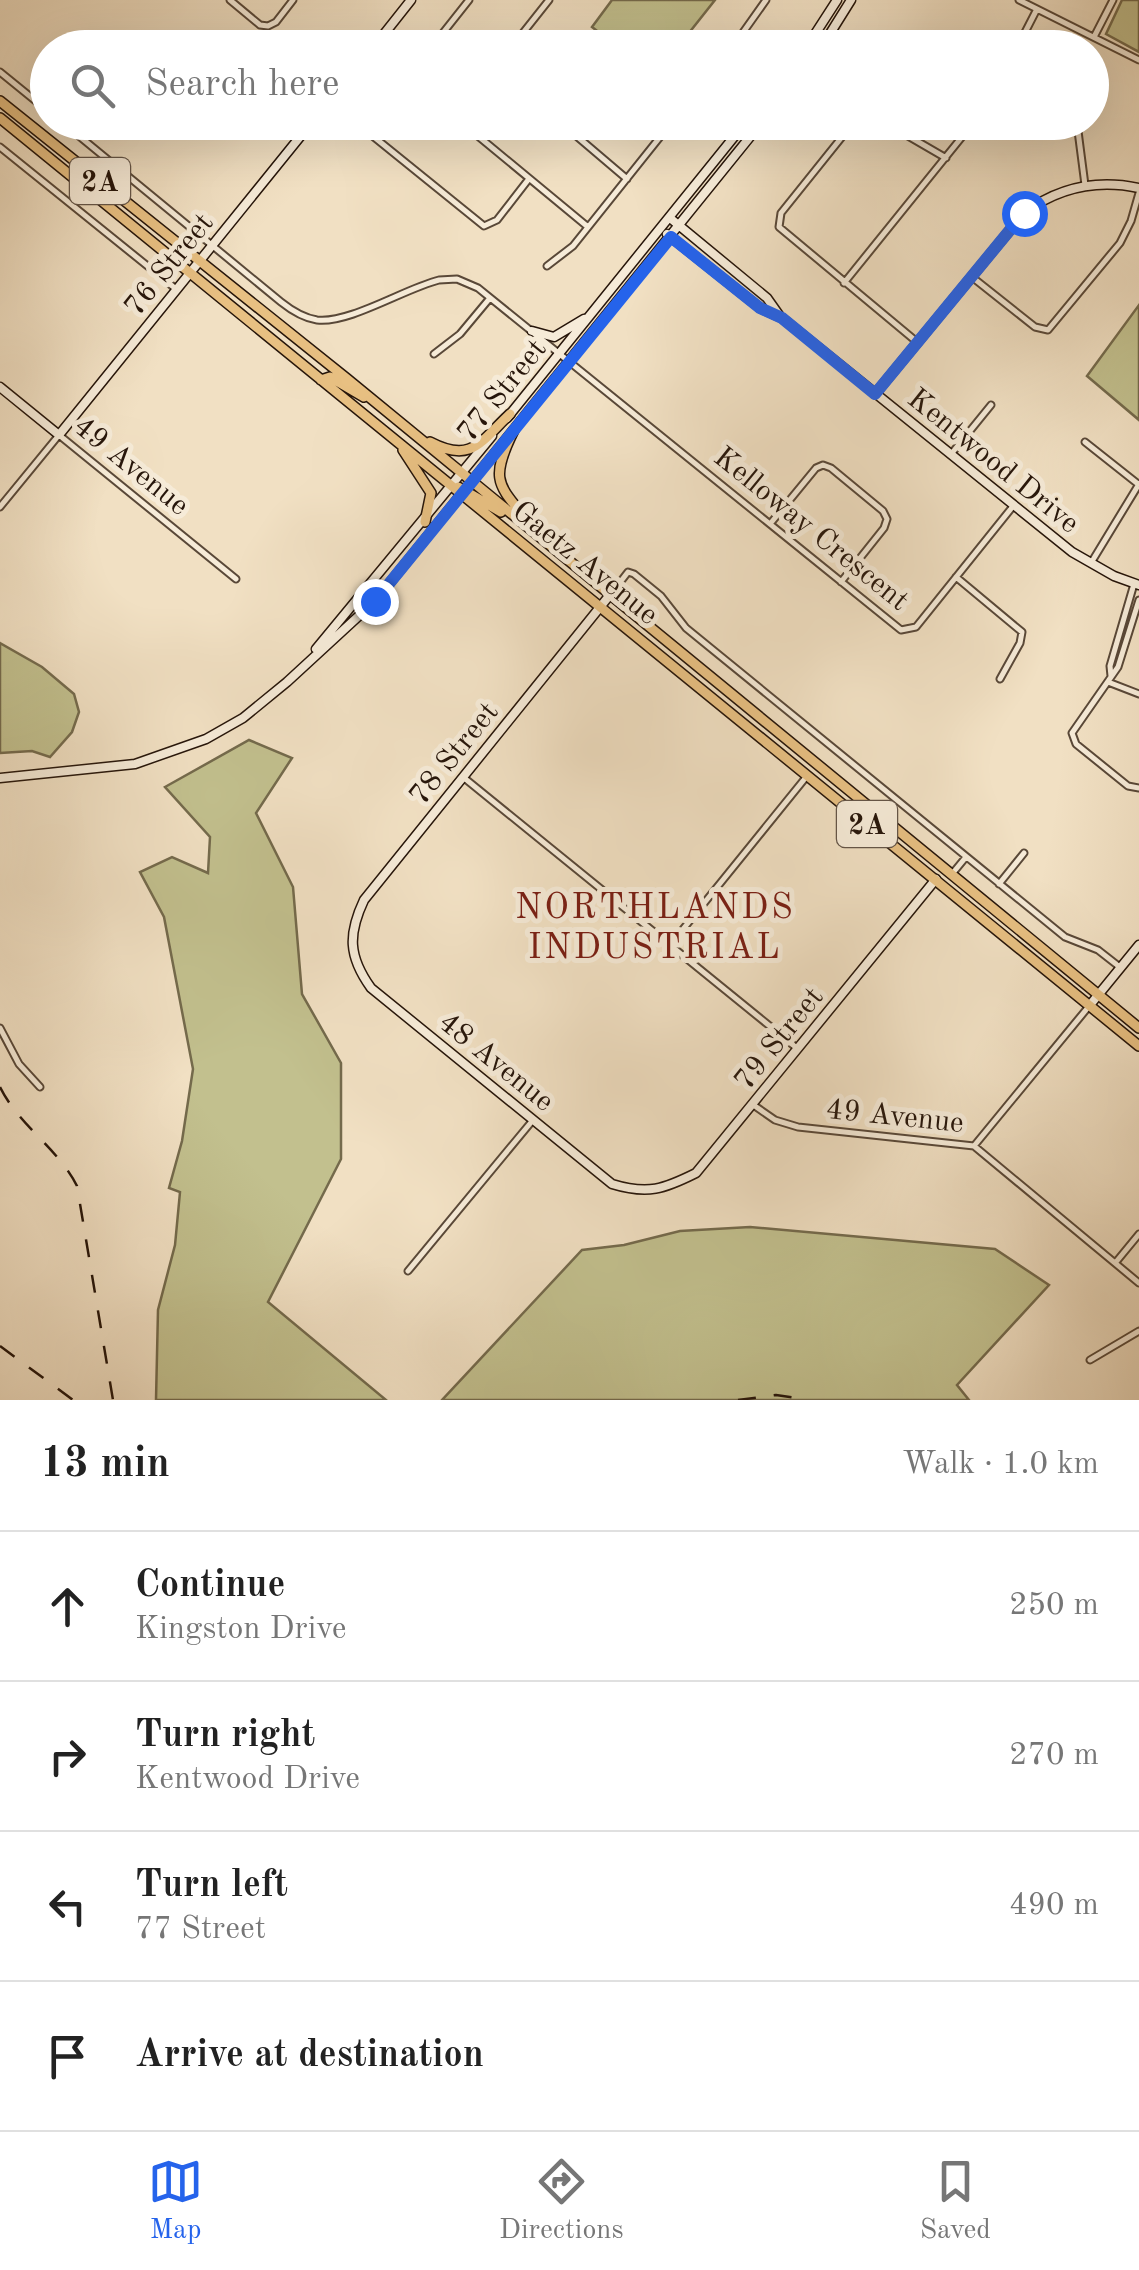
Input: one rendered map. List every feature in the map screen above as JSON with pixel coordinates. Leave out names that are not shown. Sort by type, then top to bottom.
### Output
[{"type":"main road","name":"Gaetz Avenue","points":[[0,100],[30,124]]},
{"type":"main road","name":"Gaetz Avenue","points":[[0,118],[452,486],[466,489],[544,542],[1139,1028]]},
{"type":"main road","name":"Gaetz Avenue","points":[[49,140],[463,474],[466,489],[601,606],[1139,1046]]},
{"type":"main road","points":[[321,380],[330,376],[348,390],[375,402]]},
{"type":"main road","points":[[409,430],[444,450],[458,453],[472,448],[510,414]]},
{"type":"main road","points":[[514,430],[499,463],[498,476],[501,486],[544,542]]},
{"type":"main road","points":[[396,440],[430,490],[430,507],[424,522]]},
{"type":"street","points":[[230,0],[265,26],[273,24],[293,0]]},
{"type":"street","points":[[388,30],[412,0]]},
{"type":"street","points":[[446,30],[470,0]]},
{"type":"street","points":[[745,30],[766,0]]},
{"type":"street","points":[[818,30],[837,0]]},
{"type":"street","points":[[832,30],[851,0]]},
{"type":"street","points":[[1020,0],[1079,30]]},
{"type":"street","points":[[1098,30],[1113,0]]},
{"type":"street","points":[[524,30],[546,1]]},
{"type":"street","points":[[1026,30],[1037,8]]},
{"type":"street","points":[[1109,45],[1139,60]]},
{"type":"street","points":[[0,72],[30,96]]},
{"type":"street","points":[[84,140],[213,245]]},
{"type":"street","name":"76 Street","points":[[60,435],[298,140]]},
{"type":"street","points":[[378,140],[484,226],[497,220],[528,180]]},
{"type":"street","points":[[482,140],[588,228]]},
{"type":"street","points":[[581,140],[627,179]]},
{"type":"street","points":[[548,266],[588,228],[659,140]]},
{"type":"street","points":[[674,222],[696,191],[698,181],[731,140]]},
{"type":"street","name":"77 Street","points":[[286,682],[424,522],[660,230],[674,222],[746,140]]},
{"type":"street","points":[[840,140],[781,213],[778,222],[788,238],[917,342]]},
{"type":"street","points":[[915,140],[946,158]]},
{"type":"street","points":[[844,283],[960,140]]},
{"type":"street","points":[[1079,140],[1085,185]]},
{"type":"street","points":[[0,147],[176,290]]},
{"type":"street","points":[[875,394],[970,276],[1024,213],[1046,198],[1085,185],[1112,184],[1139,190],[1132,220],[1120,243],[1048,330],[1034,327],[970,276]]},
{"type":"street","name":"77 Street","points":[[0,778],[135,764],[206,740],[243,718],[375,601],[671,237],[674,222]]},
{"type":"street","name":"Kentwood Drive","points":[[674,222],[767,298],[782,318],[1014,505],[1090,564],[1137,585]]},
{"type":"street","name":"Kentwood Drive","points":[[660,230],[760,308],[782,318]]},
{"type":"street","name":"Kelloway Crescent","points":[[213,245],[290,308],[316,320],[340,318],[439,280],[464,281],[532,331],[896,628],[908,632],[1014,505]]},
{"type":"street","points":[[434,354],[460,334],[490,298]]},
{"type":"street","points":[[532,331],[547,337],[559,336],[592,314]]},
{"type":"street","name":"49 Avenue","points":[[0,387],[236,579]]},
{"type":"street","points":[[951,454],[990,405]]},
{"type":"street","points":[[0,507],[60,435]]},
{"type":"street","points":[[1085,442],[1139,484],[1090,564]]},
{"type":"street","points":[[770,524],[816,468],[831,468],[883,511],[887,519],[884,528],[840,582]]},
{"type":"street","name":"Gaetz Avenue","points":[[609,596],[628,572],[634,574],[661,596],[686,628],[999,884],[1069,940],[1098,950],[1121,968]]},
{"type":"street","points":[[956,577],[1022,632],[1000,679]]},
{"type":"street","points":[[1109,679],[1137,585]]},
{"type":"street","name":"78 Street","points":[[352,947],[353,924],[364,900],[609,596]]},
{"type":"street","points":[[1139,600],[1118,667],[1072,736],[1076,744],[1128,786],[1139,788]]},
{"type":"street","points":[[1109,679],[1139,694]]},
{"type":"street","points":[[463,776],[798,1050]]},
{"type":"street","points":[[670,945],[807,776]]},
{"type":"street","points":[[999,884],[1024,853]]},
{"type":"street","points":[[951,875],[966,856]]},
{"type":"street","name":"79 Street","points":[[634,1191],[664,1189],[696,1173],[936,880]]},
{"type":"street","points":[[974,1146],[1139,945]]},
{"type":"street","name":"48 Avenue","points":[[352,947],[362,975],[372,988],[612,1184],[634,1191]]},
{"type":"street","points":[[0,1028],[19,1064],[40,1087]]},
{"type":"street","name":"49 Avenue","points":[[752,1104],[775,1120],[798,1127],[974,1146],[1139,1283]]},
{"type":"street","points":[[408,1271],[533,1120]]},
{"type":"street","points":[[1116,1262],[1139,1234]]},
{"type":"street","points":[[1090,1360],[1139,1331]]},
{"type":"shaded area","points":[[612,0],[715,0],[691,30],[592,27]]},
{"type":"shaded area","points":[[1122,0],[1139,0],[1139,52],[1109,36]]},
{"type":"shaded area","points":[[1139,305],[1139,420],[1087,376]]},
{"type":"shaded area","points":[[0,643],[42,667],[74,694],[79,712],[72,732],[50,757],[32,751],[0,753]]},
{"type":"shaded area","points":[[249,740],[292,758],[256,813],[293,887],[302,994],[341,1063],[341,1159],[268,1302],[386,1400],[156,1400],[158,1310],[175,1245],[180,1192],[169,1188],[182,1141],[193,1069],[164,917],[140,872],[172,857],[208,873],[210,837],[165,787]]},
{"type":"shaded area","points":[[750,1227],[995,1249],[1049,1285],[957,1385],[969,1400],[442,1400],[582,1250],[624,1245],[680,1231]]},
{"type":"railway","points":[[0,1087],[17,1114],[60,1160],[77,1186],[113,1400]]},
{"type":"railway","points":[[0,1346],[73,1400]]},
{"type":"railway","points":[[738,1400],[776,1395],[809,1400]]},
{"type":"district","name":"NORTHLANDS INDUSTRIAL","points":[[655,926]]},
{"type":"route","points":[[375,601],[671,237],[760,308],[782,318],[875,394],[1024,213]]}]
